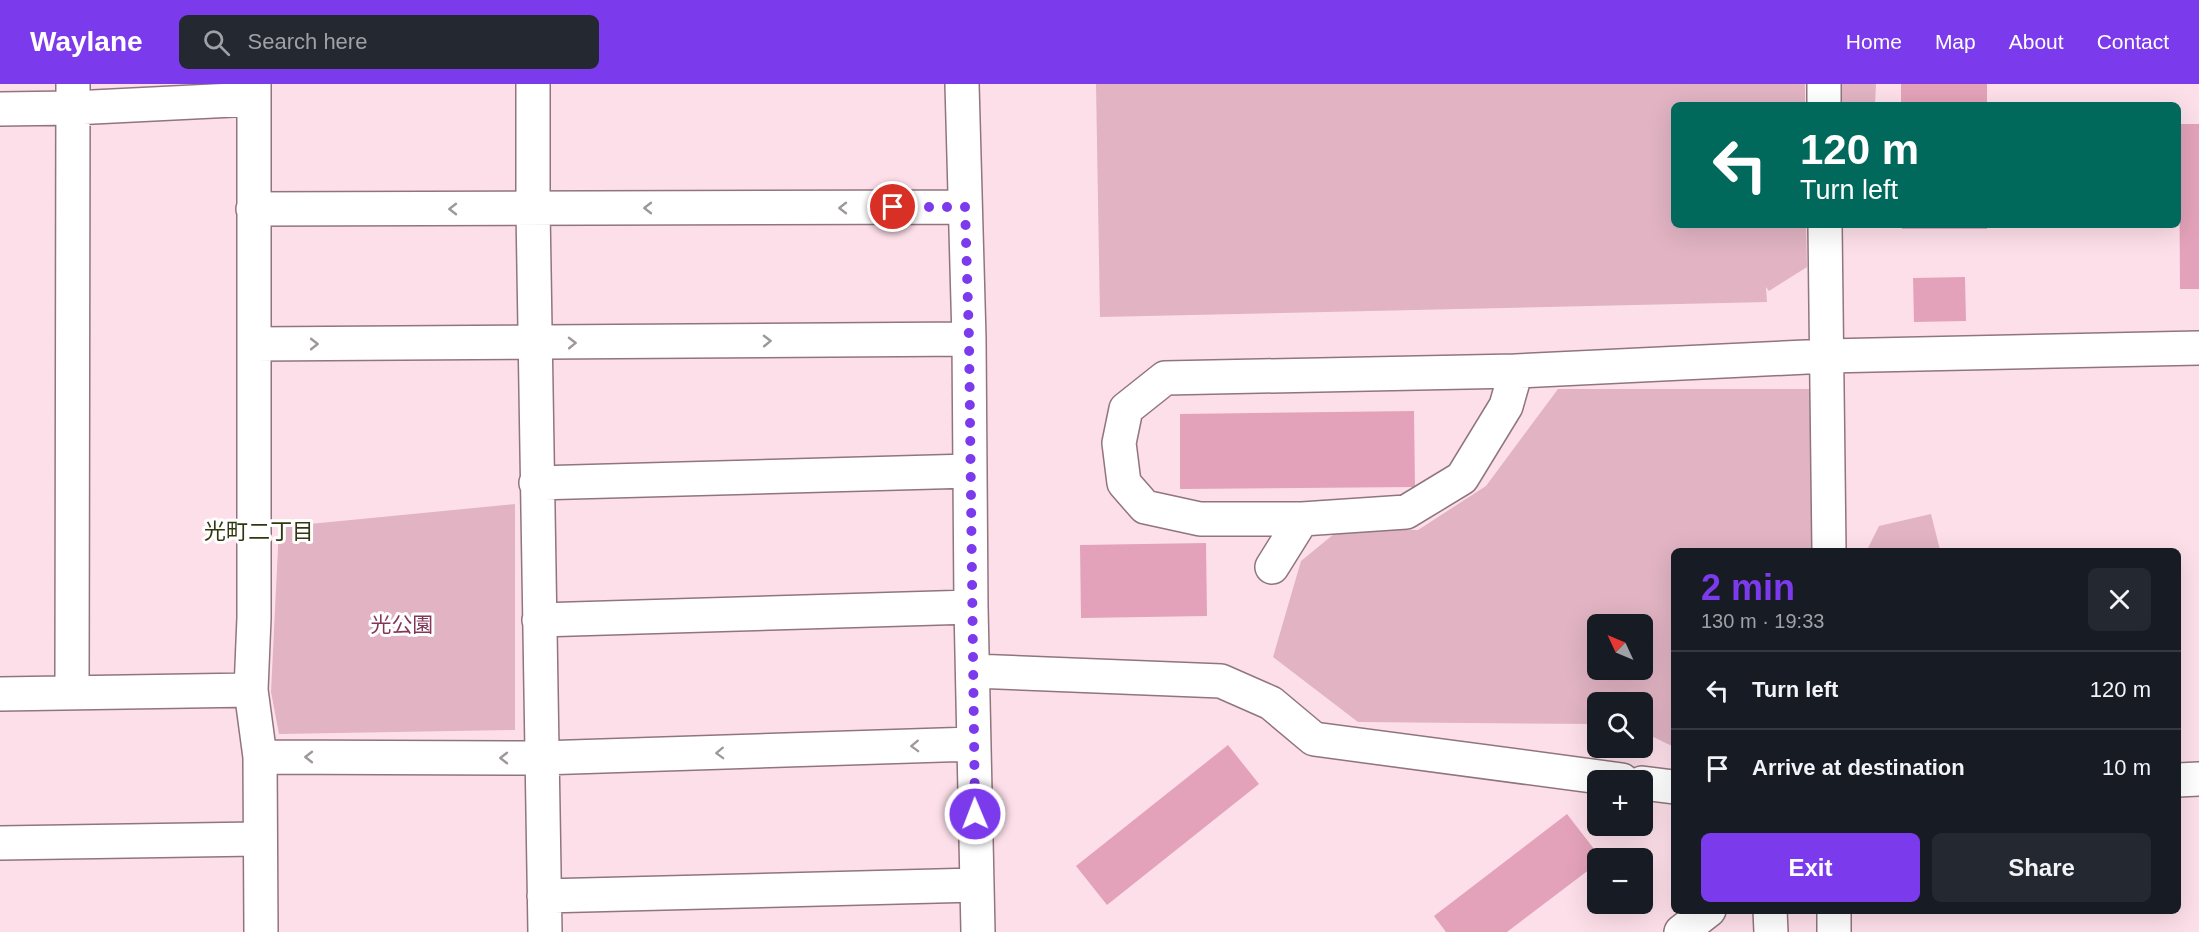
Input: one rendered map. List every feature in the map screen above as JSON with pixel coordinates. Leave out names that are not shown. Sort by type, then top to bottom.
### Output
[{"type":"street","points":[[533,84],[536,483],[544,932]]},
{"type":"street","points":[[962,84],[969,339],[973,744],[978,932]]},
{"type":"street","points":[[1824,84],[1824,102]]},
{"type":"street","points":[[0,109],[73,96],[254,92],[254,618],[251,690],[260,757],[261,932]]},
{"type":"street","points":[[72,693],[73,96]]},
{"type":"street","points":[[253,209],[965,207]]},
{"type":"street","points":[[1826,228],[1829,548]]},
{"type":"street","points":[[255,344],[535,344],[969,339]]},
{"type":"street","points":[[1516,371],[1506,406],[1462,478],[1406,512],[1302,519],[1200,519],[1145,507],[1124,483],[1119,443],[1126,409],[1165,378],[1516,371],[1827,356],[2199,348]]},
{"type":"street","points":[[536,483],[970,471]]},
{"type":"street","points":[[1272,567],[1302,519]]},
{"type":"street","points":[[539,620],[971,607]]},
{"type":"street","points":[[973,671],[1221,681],[1271,704],[1314,739],[1587,775]]},
{"type":"street","points":[[0,694],[251,690]]},
{"type":"street","points":[[260,757],[541,759],[973,744]]},
{"type":"street","points":[[2181,780],[2199,779]]},
{"type":"street","points":[[1653,784],[1671,787]]},
{"type":"street","points":[[0,843],[260,839]]},
{"type":"street","points":[[544,896],[976,885]]},
{"type":"street","points":[[1681,932],[1703,914]]},
{"type":"street","points":[[1770,914],[1771,932]]},
{"type":"street","points":[[1834,914],[1834,932]]},
{"type":"green space","points":[[1096,84],[1805,84],[1805,102],[1671,102],[1671,228],[1806,228],[1807,267],[1769,291],[1766,287],[1767,302],[1100,317]]},
{"type":"green space","points":[[1835,84],[1876,84],[1875,102],[1829,102]]},
{"type":"green space","points":[[1558,389],[1828,389],[1826,548],[1671,548],[1671,746],[1653,737],[1653,692],[1587,692],[1587,724],[1358,722],[1273,657],[1301,561],[1340,529],[1418,530],[1486,486]]},
{"type":"green space","name":"光公園","points":[[515,504],[515,730],[279,734],[271,692],[279,527]]},
{"type":"green space","points":[[1931,514],[1940,548],[1868,548],[1879,526]]},
{"type":"building","points":[[1901,84],[1987,84],[1987,102],[1901,102]]},
{"type":"building","points":[[2181,124],[2199,124],[2199,289],[2180,289]]},
{"type":"building","points":[[1902,228],[1987,228],[1987,229]]},
{"type":"building","points":[[1965,277],[1966,321],[1914,322],[1913,278]]},
{"type":"building","points":[[1414,411],[1415,487],[1180,489],[1180,414]]},
{"type":"building","points":[[1206,543],[1207,616],[1081,618],[1080,545]]},
{"type":"building","points":[[1228,745],[1259,784],[1107,905],[1076,866]]},
{"type":"building","points":[[1567,814],[1593,848],[1587,848],[1587,871],[1507,932],[1446,932],[1434,916]]},
{"type":"district","name":"光町二丁目","points":[[259,531]]},
{"type":"route","points":[[893,207],[965,207],[969,339],[975,814]]}]
